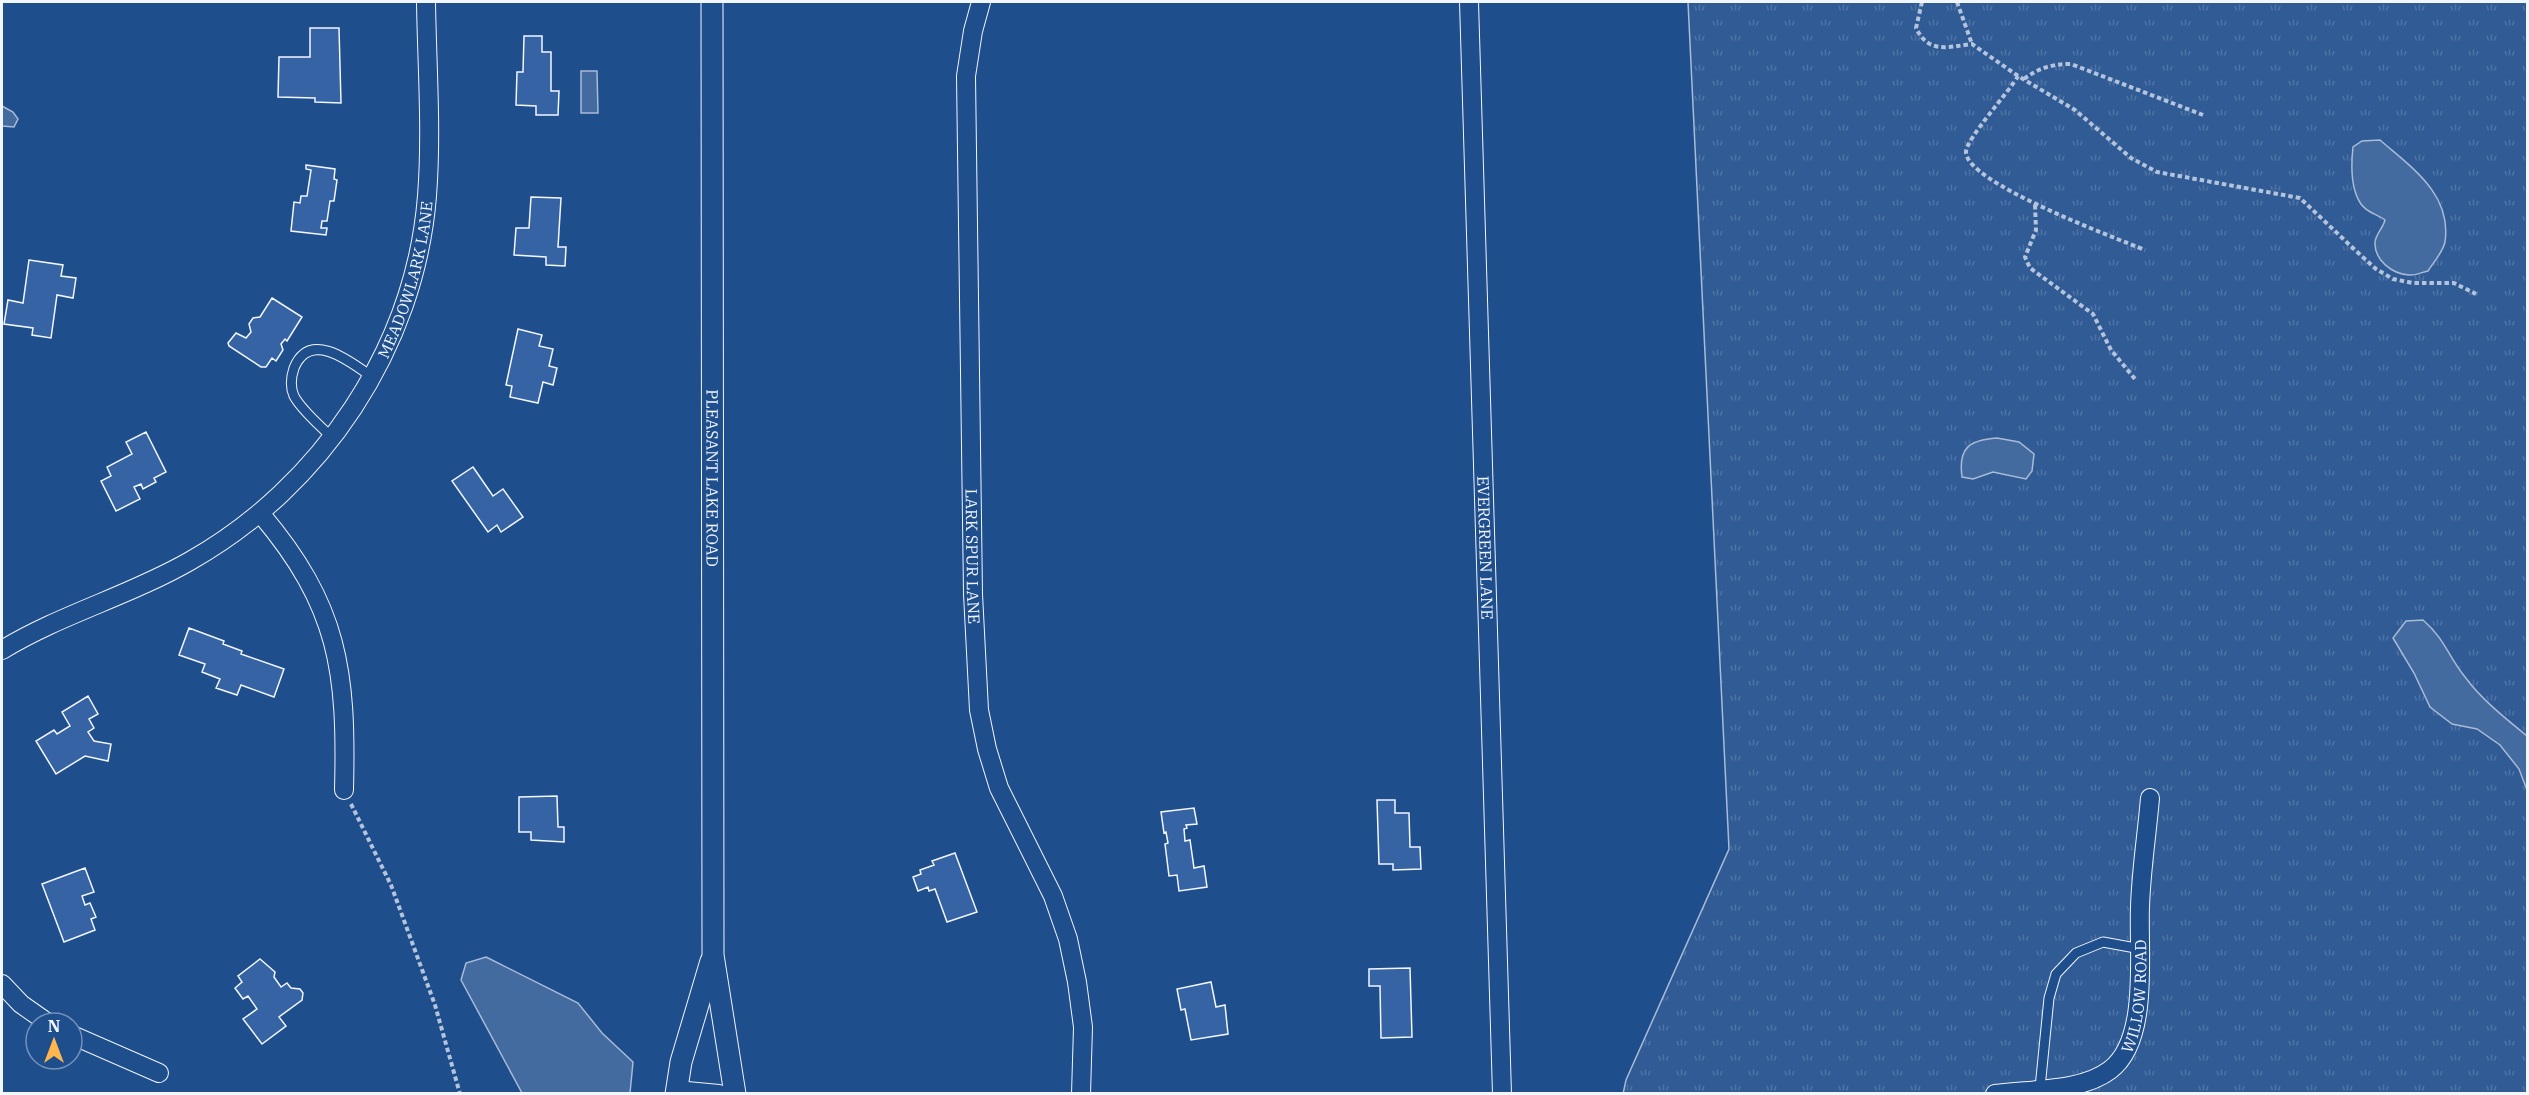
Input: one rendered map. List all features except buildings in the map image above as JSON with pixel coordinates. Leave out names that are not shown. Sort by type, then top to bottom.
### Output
[{"type":"street","name":"MEADOWLARK LANE","points":[[2,650],[70,614],[149,582],[227,539],[289,487],[332,438],[372,377],[408,294],[420,247],[426,208],[428,171],[426,2]]},
{"type":"street","name":"PLEASANT LAKE ROAD","points":[[712,2],[713,955],[735,1094]]},
{"type":"street","name":"LARK SPUR LANE","points":[[981,2],[973,31],[966,76],[973,594],[979,710],[987,750],[999,788],[1053,896],[1068,939],[1083,1027],[1081,1094]]},
{"type":"street","name":"EVERGREEN LANE","points":[[1469,2],[1502,1094]]},
{"type":"street","points":[[260,513],[296,559],[315,591],[329,627],[345,698],[344,790]]},
{"type":"street","name":"WILLOW ROAD","points":[[1995,1094],[2073,1086],[2093,1080],[2112,1069],[2132,1039],[2136,1017],[2141,949],[2140,907],[2150,798]]},
{"type":"street","name":"PLEASANT LAKE ROAD","points":[[676,1092],[681,1062],[713,955]]},
{"type":"street","points":[[2,984],[31,1011]]},
{"type":"street","points":[[84,1040],[159,1073]]},
{"type":"street","points":[[676,1092],[719,1094]]},
{"type":"lane","points":[[332,438],[295,396],[290,384],[295,367],[305,353],[324,349],[347,360],[372,377]]},
{"type":"lane","points":[[2040,1088],[2049,998],[2056,974],[2076,953],[2103,942],[2141,949]]},
{"type":"path","points":[[1922,2],[1916,28],[1923,41],[1935,47],[1972,44]]},
{"type":"path","points":[[1957,2],[1972,44],[2018,76],[2075,110],[2131,158],[2157,172],[2300,198],[2376,269],[2393,279],[2413,283],[2454,283],[2476,294]]},
{"type":"path","points":[[2024,79],[2036,70],[2053,64],[2071,64],[2203,115]]},
{"type":"path","points":[[2018,76],[1969,141],[1966,152],[1968,160],[1978,171],[2035,204],[2145,250]]},
{"type":"path","points":[[2035,204],[2036,230],[2025,256],[2030,268],[2093,314],[2111,350],[2135,379]]},
{"type":"path","points":[[344,790],[391,885],[435,1005],[460,1094]]},
{"type":"green space","points":[[1688,2],[2527,2],[2527,1093],[1623,1094],[1626,1080],[1729,849]]},
{"type":"shaded area","points":[[581,71],[597,71],[598,113],[581,113]]},
{"type":"shaded area","points":[[2,106],[13,112],[18,119],[14,127],[2,126]]},
{"type":"shaded area","points":[[2380,140],[2427,184],[2442,210],[2446,225],[2445,242],[2428,271],[2414,275],[2396,272],[2385,265],[2375,249],[2377,236],[2385,220],[2366,209],[2357,198],[2353,184],[2352,161],[2353,147],[2362,141]]},
{"type":"shaded area","points":[[1997,438],[2019,442],[2034,454],[2032,471],[2026,479],[1993,472],[1973,479],[1962,477],[1962,459],[1968,447],[1979,441]]},
{"type":"shaded area","points":[[2423,620],[2479,693],[2527,736],[2527,790],[2519,769],[2500,745],[2477,729],[2452,724],[2430,707],[2414,673],[2393,638],[2406,621]]},
{"type":"shaded area","points":[[486,957],[578,1003],[602,1033],[633,1062],[630,1093],[522,1093],[461,980],[466,963]]}]
